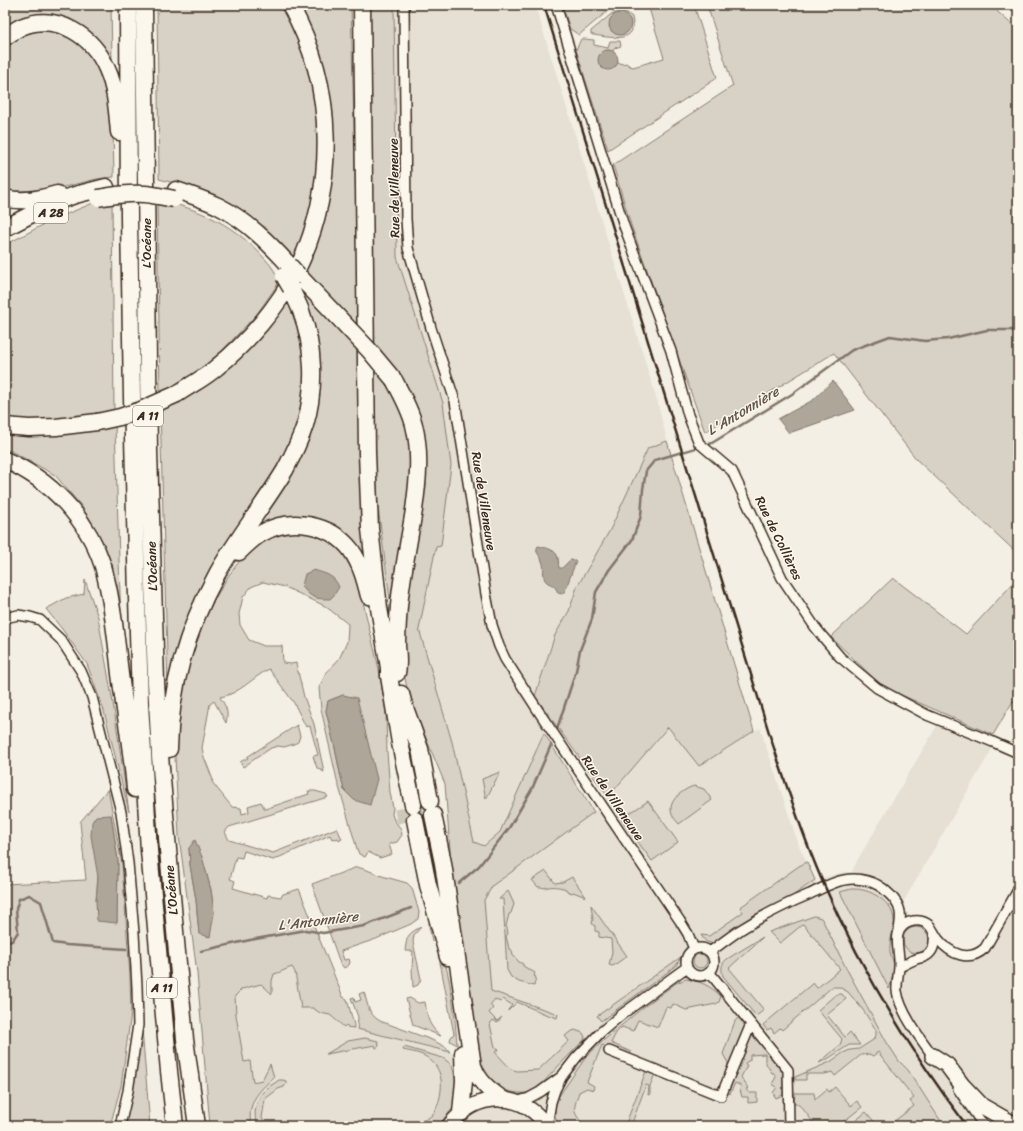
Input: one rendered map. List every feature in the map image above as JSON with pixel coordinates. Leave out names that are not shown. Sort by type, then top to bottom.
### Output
[{"type":"highway","name":"L’Océane","points":[[128,5],[129,218],[136,596],[140,704],[149,850],[175,1126]]},
{"type":"highway","name":"L’Océane","points":[[144,5],[147,348],[152,570],[160,756],[185,1039],[196,1126]]},
{"type":"highway","points":[[5,426],[29,428],[56,427],[97,422],[120,417],[140,410],[177,394],[217,368],[264,320],[281,297],[295,273],[305,251],[314,225],[320,200],[326,153],[324,102],[319,78],[305,35],[290,5]]},
{"type":"highway","points":[[362,5],[367,453],[370,529],[379,608],[389,668],[393,675],[420,749],[427,784],[437,800],[440,814],[437,832],[473,1066],[480,1080],[490,1091],[509,1100]]},
{"type":"highway","points":[[5,37],[26,25],[53,23],[72,29],[86,39],[96,50],[108,70],[114,88],[121,146],[121,176],[129,218]]},
{"type":"highway","points":[[5,228],[55,202],[100,189]]},
{"type":"highway","points":[[5,198],[22,201],[100,189],[117,195],[175,195],[190,204],[209,212],[246,235],[336,315],[369,350],[394,380],[408,408],[413,424],[418,464],[416,491],[402,578],[399,608],[397,630],[398,667],[393,675],[409,789],[418,812],[419,836],[428,885],[446,946],[455,986],[462,1040],[464,1080],[460,1113]]},
{"type":"highway","name":"A 28","points":[[5,234],[80,202],[100,189]]},
{"type":"highway","points":[[166,826],[172,810],[169,749],[172,702],[185,647],[203,602],[217,574],[285,470],[293,455],[305,423],[310,401],[311,352],[291,276]]},
{"type":"highway","points":[[5,460],[38,478],[56,492],[82,523],[93,542],[103,567],[111,602],[140,832],[149,850]]},
{"type":"highway","points":[[203,602],[210,597],[236,556],[255,537],[272,528],[289,524],[304,524],[319,527],[335,535],[351,550],[359,563],[365,580],[385,668],[393,675]]},
{"type":"highway","points":[[418,812],[427,784]]},
{"type":"highway","points":[[418,812],[437,832]]},
{"type":"highway","points":[[933,1056],[947,1064],[962,1085],[982,1106],[1017,1126]]},
{"type":"main road","points":[[449,1126],[460,1113],[473,1105],[494,1099],[509,1100],[524,1105],[534,1111],[547,1126]]},
{"type":"street","name":"Rue de Villeneuve","points":[[404,5],[406,219],[408,248],[431,328],[455,401],[484,586],[492,625],[505,659],[688,934],[694,949]]},
{"type":"street","name":"Rue de Collières","points":[[556,5],[624,226],[671,352],[688,415],[699,443],[732,471],[782,578],[815,627],[840,657],[877,688],[920,712],[1018,753]]},
{"type":"street","points":[[5,618],[18,615],[40,620],[61,640],[81,672],[92,696],[121,812],[128,863],[133,925],[138,1025],[128,1091],[120,1126]]},
{"type":"street","points":[[710,952],[764,916],[823,888],[844,880],[861,880],[877,884],[885,890],[892,897],[900,911],[914,920],[927,924],[939,941],[949,951],[964,956],[973,955],[981,952],[985,948],[1018,890]]},
{"type":"street","points":[[900,911],[897,941],[900,968],[896,984],[899,1001],[912,1025],[933,1056],[984,1126]]},
{"type":"street","points":[[899,930],[906,923],[914,920]]},
{"type":"street","points":[[898,946],[906,956],[910,958],[923,957],[932,950],[934,945],[934,934]]},
{"type":"street","points":[[702,948],[710,952],[714,961],[713,968],[710,973],[703,976],[697,976],[690,972],[686,962],[687,955],[694,949],[702,948]]},
{"type":"street","points":[[928,954],[949,951]]},
{"type":"street","points":[[900,968],[916,958]]},
{"type":"street","points":[[547,1126],[551,1102],[562,1076],[576,1058],[606,1028],[644,997],[687,967]]},
{"type":"street","points":[[710,973],[788,1070],[789,1126]]},
{"type":"street","points":[[609,1051],[721,1096],[751,1024]]},
{"type":"street","points":[[509,1100],[529,1098],[562,1076]]},
{"type":"shaded area","points":[[5,5],[111,5],[112,60],[101,45],[77,24],[5,29]]},
{"type":"shaded area","points":[[157,5],[287,5],[318,92],[317,204],[293,261],[178,184],[159,179]]},
{"type":"shaded area","points":[[295,5],[351,5],[359,333],[301,270],[330,152]]},
{"type":"shaded area","points":[[370,5],[394,5],[397,257],[443,403],[451,465],[441,546],[436,547],[419,629],[452,742],[474,842],[484,846],[500,832],[544,733],[594,812],[493,885],[484,900],[491,991],[558,1014],[557,1018],[517,1002],[508,1011],[512,1005],[503,999],[500,1002],[495,999],[490,1005],[493,1008],[489,1013],[497,1021],[502,1017],[497,1023],[493,1020],[490,1024],[495,1047],[499,1049],[495,1052],[511,1069],[517,1071],[538,1070],[569,1041],[565,1036],[570,1032],[575,1030],[583,1033],[585,1037],[584,1040],[541,1085],[529,1093],[516,1093],[503,1089],[492,1083],[485,1074],[479,1056],[451,863],[445,784],[409,697],[402,665],[401,635],[422,450],[371,346]]},
{"type":"shaded area","points":[[394,5],[535,5],[657,400],[667,441],[648,448],[610,530],[577,587],[569,611],[555,635],[532,702],[548,724],[500,832],[484,846],[474,842],[452,742],[419,629],[436,547],[443,403],[397,257]]},
{"type":"shaded area","points":[[562,5],[615,5],[579,35],[570,29]]},
{"type":"shaded area","points":[[648,5],[694,5],[717,78],[608,150],[576,50],[581,39],[594,40],[594,45],[608,48],[610,41],[620,41],[621,46],[615,48],[613,51],[607,50],[599,56],[599,62],[616,65],[618,62],[622,64],[626,63],[633,67],[664,58]]},
{"type":"shaded area","points":[[707,5],[990,5],[1018,30],[1018,554],[917,460],[834,353],[705,432],[631,225],[613,165],[733,86]]},
{"type":"shaded area","points":[[615,11],[625,11],[632,17],[633,26],[631,32],[627,36],[614,38],[593,35],[591,34],[591,31]],"holes":[[[620,12],[628,16],[612,32],[609,26],[614,14]]]},
{"type":"shaded area","points":[[620,13],[628,16],[631,24],[628,32],[620,35],[612,32],[609,24],[612,16]]},
{"type":"shaded area","points":[[42,29],[60,31],[85,46],[105,79],[113,130],[114,177],[97,179],[43,192],[10,193],[5,191],[5,46],[22,34]]},
{"type":"shaded area","points":[[608,50],[615,53],[618,60],[615,67],[608,70],[601,67],[598,60],[601,53]]},
{"type":"shaded area","points":[[112,199],[114,413],[46,421],[5,417],[5,245],[50,221],[98,201]]},
{"type":"shaded area","points":[[157,200],[189,208],[230,228],[255,248],[272,267],[280,281],[257,314],[219,354],[177,388],[160,396]]},
{"type":"shaded area","points":[[296,278],[359,345],[359,451],[365,561],[305,520],[244,541],[314,410]]},
{"type":"shaded area","points":[[288,294],[307,356],[302,423],[257,509],[168,690],[160,407],[177,399]]},
{"type":"shaded area","points":[[373,361],[392,385],[413,437],[406,529],[390,600],[378,507]]},
{"type":"shaded area","points":[[833,381],[855,410],[789,433],[778,419],[813,400]]},
{"type":"shaded area","points":[[115,423],[121,628],[112,564],[83,508],[55,475],[5,449],[5,433]]},
{"type":"shaded area","points":[[667,441],[754,731],[699,766],[668,727],[608,797],[535,696],[555,635],[569,611],[577,587],[610,530],[648,448]]},
{"type":"shaded area","points":[[293,531],[323,536],[341,551],[352,570],[361,594],[379,669],[386,713],[390,792],[393,808],[392,814],[394,820],[401,829],[402,835],[397,842],[389,844],[392,854],[380,858],[368,852],[365,857],[359,854],[337,780],[321,709],[319,688],[326,673],[339,659],[347,642],[348,624],[325,606],[285,587],[263,582],[251,587],[243,597],[239,614],[240,625],[249,640],[264,646],[282,646],[283,663],[296,663],[304,697],[314,724],[324,772],[317,768],[313,756],[318,755],[310,726],[306,727],[294,703],[269,669],[233,693],[220,697],[226,709],[226,723],[214,701],[210,704],[202,748],[213,780],[212,782],[232,807],[241,808],[242,814],[249,812],[248,806],[261,802],[265,809],[309,794],[308,791],[326,794],[328,797],[229,827],[225,832],[229,840],[273,853],[337,828],[342,839],[339,841],[338,838],[332,839],[330,835],[273,860],[244,851],[242,858],[236,857],[230,879],[235,881],[233,888],[267,898],[268,895],[281,897],[283,894],[299,889],[343,997],[347,999],[354,1028],[347,1027],[346,1025],[344,1027],[330,1015],[320,1013],[313,1008],[301,1008],[295,972],[292,967],[274,974],[272,981],[272,994],[261,984],[242,989],[235,996],[236,1015],[244,1062],[250,1061],[253,1082],[262,1080],[270,1064],[274,1077],[263,1088],[252,1104],[250,1118],[251,1126],[210,1126],[197,973],[179,836],[175,726],[179,695],[194,640],[210,607],[229,575],[244,555],[262,540]],"holes":[[[343,695],[344,790],[326,711],[328,701]],[[189,848],[202,857],[211,890],[214,913],[199,934]]]},
{"type":"shaded area","points":[[538,546],[550,549],[557,555],[559,568],[562,568],[570,560],[576,561],[565,591],[562,594],[558,593],[555,587],[545,580],[543,563],[537,552]]},
{"type":"shaded area","points":[[314,570],[332,577],[337,583],[339,587],[330,599],[314,597],[302,586],[305,574]]},
{"type":"shaded area","points":[[893,578],[966,634],[1018,578],[1018,703],[1013,701],[993,735],[883,687],[831,637]]},
{"type":"shaded area","points":[[85,580],[98,617],[114,709],[129,812],[104,711],[87,664],[46,609],[66,598],[84,594]]},
{"type":"shaded area","points":[[343,695],[357,698],[377,779],[370,805],[354,800],[344,790],[326,711],[328,701]]},
{"type":"shaded area","points":[[944,714],[993,735],[992,749],[902,904],[910,918],[915,917],[948,946],[967,953],[978,948],[984,942],[1018,878],[1018,1126],[210,1126],[197,973],[295,956],[295,972],[301,1008],[313,1008],[320,1013],[330,1015],[344,1027],[346,1025],[455,1054],[458,1063],[461,1112],[502,1099],[479,1056],[458,907],[594,812],[669,727],[699,766],[760,728],[799,846],[817,883],[827,877],[844,872],[852,872],[857,861]]},
{"type":"shaded area","points":[[297,725],[300,736],[298,742],[284,747],[278,746],[271,748],[243,767],[240,762]]},
{"type":"shaded area","points":[[500,772],[486,799],[482,779]]},
{"type":"shaded area","points":[[694,786],[704,789],[712,800],[679,824],[671,812],[671,806],[678,795],[686,789]]},
{"type":"shaded area","points":[[108,789],[122,864],[130,976],[131,1013],[121,1086],[110,1126],[5,1126],[5,884],[86,880],[80,822]],"holes":[[[111,815],[118,861],[117,923],[96,901],[98,877]]]},
{"type":"shaded area","points":[[648,801],[678,842],[652,861],[621,819]]},
{"type":"shaded area","points":[[111,815],[118,861],[117,923],[97,921],[96,901],[98,877],[91,836],[92,822],[96,816]]},
{"type":"shaded area","points":[[195,840],[202,857],[211,890],[214,913],[210,937],[199,934],[189,848]]},
{"type":"shaded area","points":[[807,862],[815,880],[791,897],[763,912],[714,943],[707,942],[701,935],[709,936],[743,912],[740,907]]},
{"type":"shaded area","points":[[357,867],[407,883],[412,888],[419,912],[418,919],[411,924],[376,939],[341,951],[344,960],[349,959],[350,962],[349,965],[344,968],[340,963],[312,884]]},
{"type":"shaded area","points":[[546,871],[555,883],[563,882],[572,877],[586,897],[573,892],[572,893],[560,887],[538,887],[532,880]]},
{"type":"shaded area","points":[[851,889],[859,889],[874,894],[883,900],[891,909],[894,923],[890,950],[894,968],[889,989],[840,892]]},
{"type":"shaded area","points":[[508,891],[514,904],[511,913],[509,914],[506,926],[508,934],[506,936],[509,948],[513,953],[512,954],[519,962],[523,964],[523,966],[535,973],[534,976],[536,977],[534,986],[519,982],[511,977],[507,970],[503,899],[499,899]]},
{"type":"shaded area","points":[[591,905],[627,956],[613,966],[609,965],[612,952],[611,939],[599,937],[599,932],[595,931],[595,926],[592,922]]},
{"type":"shaded area","points":[[814,916],[821,918],[823,921],[845,966],[886,1041],[899,1061],[908,1070],[944,1126],[888,1126],[914,1106],[910,1101],[914,1098],[878,1052],[873,1056],[869,1054],[861,1055],[835,1076],[832,1072],[825,1074],[806,1074],[806,1080],[795,1080],[795,1077],[830,1062],[843,1053],[850,1050],[859,1049],[873,1040],[876,1035],[876,1030],[863,1010],[848,992],[839,987],[832,987],[782,1030],[780,1028],[774,1033],[771,1028],[767,1030],[763,1025],[813,983],[817,988],[840,969],[803,924],[780,943],[769,932]]},
{"type":"shaded area","points":[[430,917],[440,944],[450,984],[457,1045],[450,1041],[454,1034],[436,942],[432,941],[429,926]]},
{"type":"shaded area","points":[[421,927],[414,935],[413,942],[421,979],[418,985],[413,987],[413,951],[405,951],[406,942],[410,934]]},
{"type":"shaded area","points":[[916,927],[926,930],[929,940],[926,950],[916,953],[906,950],[903,940],[906,930]]},
{"type":"shaded area","points":[[763,937],[729,968],[764,1010],[756,1016],[723,976],[722,968],[727,959]]},
{"type":"shaded area","points":[[697,954],[703,954],[707,958],[707,964],[703,968],[697,968],[693,964],[693,958]]},
{"type":"shaded area","points":[[681,957],[676,966],[601,1021],[597,1016]]},
{"type":"shaded area","points":[[686,979],[701,983],[713,989],[721,996],[719,1002],[716,1004],[686,1010],[673,1004],[671,1008],[666,1007],[658,1027],[638,1020],[633,1031],[622,1027],[616,1033],[611,1043],[631,1052],[630,1055],[602,1045],[587,1082],[594,1086],[593,1090],[587,1088],[579,1092],[575,1107],[577,1117],[584,1126],[558,1126],[555,1116],[555,1107],[559,1096],[586,1057],[641,1009],[676,983]]},
{"type":"shaded area","points":[[364,992],[369,1009],[380,1021],[432,1040],[446,1047],[450,1052],[357,1029],[358,1017],[351,998],[354,997],[355,1002],[361,1000],[359,994]]},
{"type":"shaded area","points":[[842,994],[846,999],[827,1015],[845,1037],[850,1032],[860,1045],[849,1045],[819,1063],[840,1045],[842,1039],[818,1010],[835,995]]},
{"type":"shaded area","points":[[410,998],[418,1003],[425,1002],[431,1024],[436,1032],[441,1036],[413,1025],[406,999]]},
{"type":"shaded area","points":[[738,1018],[741,1019],[745,1025],[727,1069],[728,1063],[723,1054],[735,1021]]},
{"type":"shaded area","points":[[142,1029],[150,1126],[124,1126]]},
{"type":"shaded area","points":[[754,1036],[783,1073],[783,1095],[776,1098],[773,1093],[777,1087],[772,1084],[776,1077],[765,1062],[765,1054],[750,1055],[750,1060],[745,1063],[747,1066],[741,1077],[748,1088],[746,1089],[749,1093],[757,1093],[757,1102],[748,1103],[748,1097],[742,1097],[740,1090],[741,1086],[735,1083],[730,1094],[726,1092],[749,1037]]},
{"type":"shaded area","points":[[365,1038],[378,1041],[379,1046],[376,1048],[375,1045],[326,1054],[348,1041]]},
{"type":"shaded area","points":[[404,1047],[443,1058],[452,1065],[457,1086],[455,1106],[439,1126],[400,1126],[413,1124],[432,1115],[438,1104],[441,1089],[441,1078],[434,1063],[423,1055],[403,1050]]},
{"type":"shaded area","points":[[646,1071],[655,1074],[650,1086],[650,1095],[648,1095],[649,1086],[646,1085],[632,1123],[635,1126],[625,1126]]},
{"type":"shaded area","points":[[279,1080],[286,1081],[284,1087],[278,1089],[265,1099],[262,1118],[267,1126],[258,1126],[255,1113],[258,1099],[265,1090]]},
{"type":"shaded area","points":[[835,1087],[851,1106],[857,1101],[862,1107],[838,1126],[816,1126],[804,1110],[794,1102],[795,1093],[814,1093],[815,1099],[827,1089],[829,1092]]},
{"type":"shaded area","points":[[866,1112],[878,1126],[849,1126]]},
{"type":"waterway","name":"L'Antonnière","points":[[706,445],[712,443],[792,394],[852,350],[890,336],[925,341],[948,339],[987,330],[1012,330],[1018,336]]},
{"type":"waterway","name":"L'Antonnière","points":[[557,729],[576,671],[580,650],[592,619],[596,592],[609,570],[632,540],[641,516],[646,471],[655,460],[699,447]]},
{"type":"waterway","name":"L'Antonnière","points":[[459,883],[479,866],[509,828],[532,789],[551,745]]},
{"type":"waterway","name":"L'Antonnière","points":[[5,942],[12,941],[18,932],[16,909],[19,899],[29,895],[41,902],[53,943],[126,949]]},
{"type":"waterway","name":"L'Antonnière","points":[[201,951],[306,930],[323,933],[364,926],[411,908]]},
{"type":"tunnel","points":[[420,804],[423,818]]},
{"type":"tunnel","points":[[402,808],[405,822]]},
{"type":"railway","points":[[544,5],[770,736],[807,843],[836,911],[852,944],[886,1006],[945,1097],[967,1126]]}]
